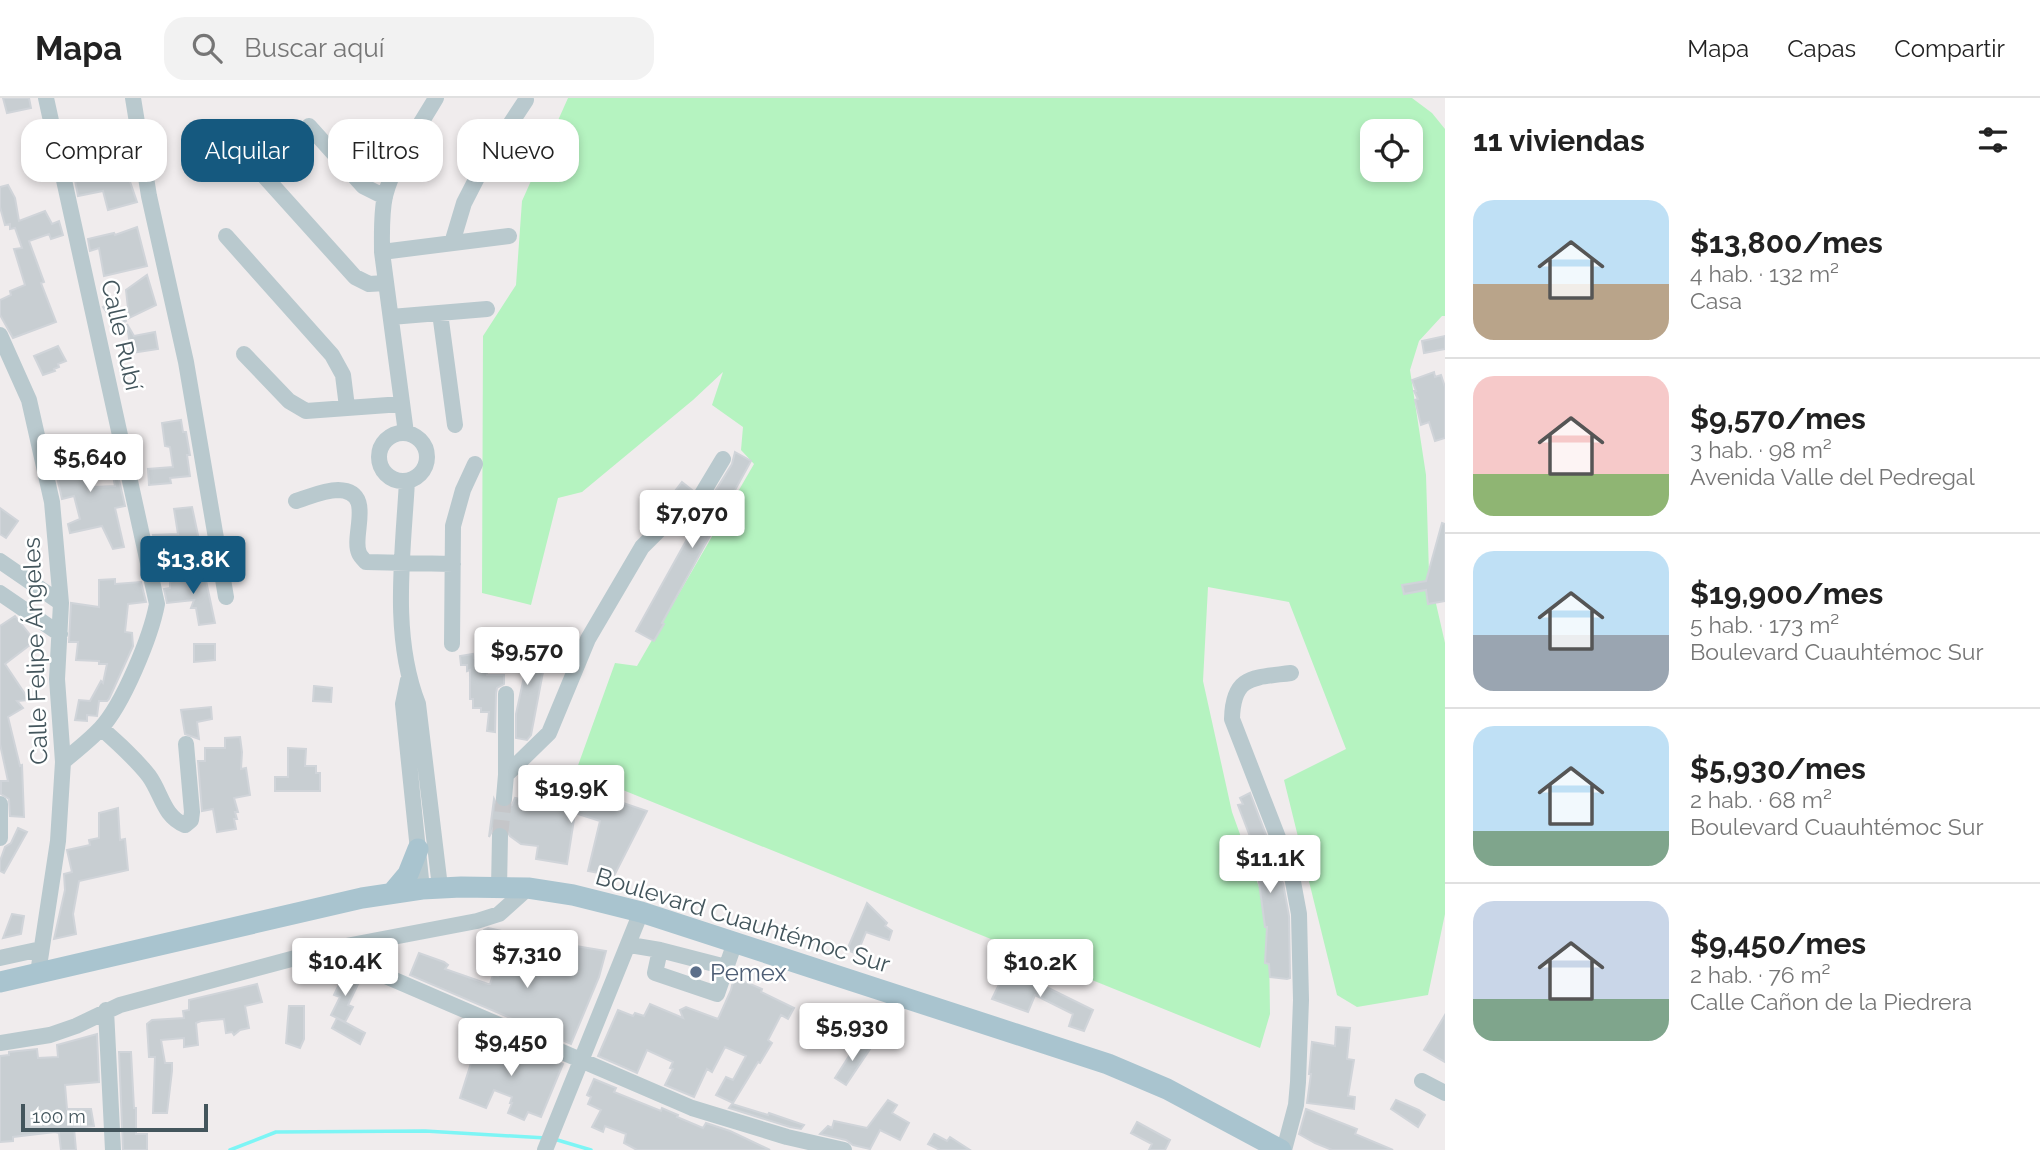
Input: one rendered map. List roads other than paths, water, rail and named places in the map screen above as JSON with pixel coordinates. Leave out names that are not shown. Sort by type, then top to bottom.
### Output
[{"type":"main road","points":[[392,893],[408,874],[418,849]]},
{"type":"main road","name":"Boulevard Cuauhtémoc Sur","points":[[0,982],[362,898],[431,888],[528,888],[573,895],[641,912],[1108,1064],[1167,1089],[1282,1150]]},
{"type":"street","name":"Calle Rubí","points":[[46,98],[157,604],[153,623],[134,671],[101,728],[63,762]]},
{"type":"street","points":[[133,98],[149,196],[186,362],[226,597]]},
{"type":"street","points":[[406,433],[382,251],[385,197],[399,163],[436,98]]},
{"type":"street","points":[[452,243],[469,193],[484,164],[526,100]]},
{"type":"street","points":[[314,131],[363,186],[385,197]]},
{"type":"street","points":[[270,182],[355,277],[369,284],[386,283]]},
{"type":"street","points":[[226,236],[332,355],[343,375],[346,407]]},
{"type":"street","points":[[382,251],[509,236]]},
{"type":"street","points":[[391,317],[487,309]]},
{"type":"street","points":[[440,313],[455,425]]},
{"type":"street","name":"Calle Felipe Ángeles","points":[[0,335],[21,378],[32,413],[52,502],[61,603],[57,679],[63,762],[58,841],[38,973]]},
{"type":"street","points":[[244,354],[289,401],[306,411],[402,404]]},
{"type":"street","points":[[406,433],[419,439],[427,457],[424,470],[407,481],[388,476],[383,471],[379,458],[387,440],[406,433]]},
{"type":"street","points":[[506,775],[549,733],[588,639],[642,547],[668,521],[685,514],[695,504],[723,459]]},
{"type":"street","points":[[452,643],[453,526],[463,490],[475,464]]},
{"type":"street","points":[[407,481],[402,624],[408,680],[403,704],[417,763],[431,888]]},
{"type":"street","points":[[296,501],[341,490],[351,494],[359,502],[361,519],[357,546],[359,555],[366,562],[453,564]]},
{"type":"street","points":[[0,561],[61,603]]},
{"type":"street","points":[[0,593],[60,634]]},
{"type":"street","points":[[1282,1150],[1296,1105],[1298,1082],[1301,1000],[1299,914],[1291,871],[1232,719],[1233,698],[1241,684],[1291,673]]},
{"type":"street","points":[[503,798],[506,775],[506,694]]},
{"type":"street","points":[[101,728],[131,755],[151,779],[170,816],[185,825],[191,820],[192,812],[186,744]]},
{"type":"street","points":[[417,763],[418,849],[431,888]]},
{"type":"street","points":[[0,804],[0,838]]},
{"type":"street","points":[[499,888],[500,836]]},
{"type":"street","points":[[0,1043],[50,1035],[76,1026],[106,1010],[325,950],[477,921],[499,914],[528,888]]},
{"type":"street","points":[[545,1150],[641,912]]},
{"type":"street","points":[[660,950],[655,973],[717,994],[735,942]]},
{"type":"street","points":[[629,945],[726,967]]},
{"type":"street","points":[[0,958],[41,949]]},
{"type":"street","points":[[325,950],[692,1108],[787,1138],[844,1150]]},
{"type":"street","points":[[106,1010],[113,1150]]},
{"type":"street","points":[[1422,1080],[1442,1091]]},
{"type":"waterway","points":[[230,1150],[276,1132],[425,1131],[546,1138]]},
{"type":"waterway","points":[[554,1139],[591,1150]]},
{"type":"tunnel","points":[[500,836],[504,798]]},
{"type":"place","name":"Pemex","points":[[696,972]]}]
